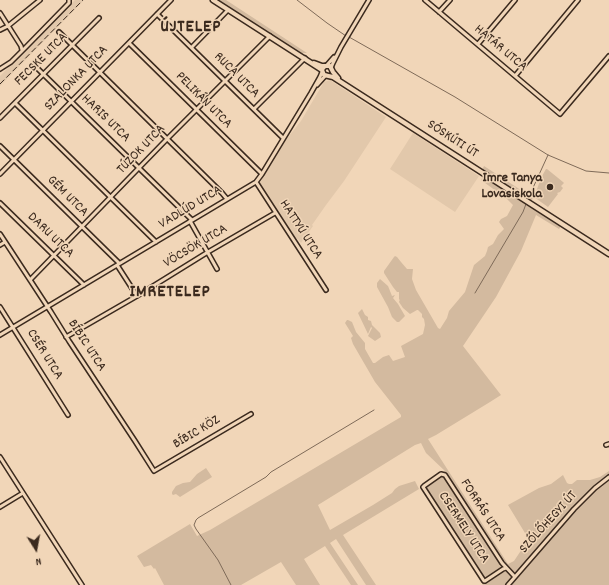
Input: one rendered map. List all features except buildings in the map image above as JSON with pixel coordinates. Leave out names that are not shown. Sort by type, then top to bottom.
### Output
[{"type":"main road","points":[[213,0],[305,58]]},
{"type":"main road","name":"SÓSKÚTI ÚT","points":[[305,58],[329,68],[335,75],[363,96]]},
{"type":"main road","name":"SÓSKÚTI ÚT","points":[[305,58],[327,75],[333,77],[363,96],[609,254]]},
{"type":"main road","points":[[322,71],[322,68],[329,68],[330,74],[327,75]]},
{"type":"street","points":[[0,30],[8,26],[40,0]]},
{"type":"street","points":[[0,69],[26,47],[69,3],[69,0]]},
{"type":"street","name":"SZALONKA UTCA","points":[[0,174],[171,0]]},
{"type":"street","points":[[329,68],[369,0]]},
{"type":"street","name":"HATÁR UTCA","points":[[425,0],[560,114],[609,56]]},
{"type":"street","points":[[439,12],[450,0]]},
{"type":"street","points":[[478,44],[515,0]]},
{"type":"street","points":[[515,76],[578,0]]},
{"type":"street","points":[[192,47],[228,10]]},
{"type":"street","points":[[0,13],[22,50]]},
{"type":"street","name":"RUCA UTCA","points":[[157,14],[283,138]]},
{"type":"street","name":"FECSKE UTCA","points":[[0,118],[99,18]]},
{"type":"street","points":[[59,32],[227,199]]},
{"type":"street","name":"TÚZOK UTCA","points":[[30,280],[167,139],[270,36]]},
{"type":"street","name":"PELIKÁN UTCA","points":[[129,43],[262,174]]},
{"type":"street","points":[[254,109],[305,58]]},
{"type":"street","name":"HARIS UTCA","points":[[36,67],[191,221],[217,269]]},
{"type":"street","name":"VADLÚD UTCA","points":[[0,335],[256,182],[311,92],[322,71]]},
{"type":"street","name":"VADLÚD UTCA","points":[[311,92],[327,75]]},
{"type":"street","points":[[15,103],[156,242]]},
{"type":"street","name":"GÉM UTCA","points":[[0,146],[82,226],[118,264],[137,296]]},
{"type":"street","name":"HATTYÚ UTCA","points":[[256,182],[326,290]]},
{"type":"street","name":"DARU UTCA","points":[[0,203],[84,285]]},
{"type":"street","name":"VÖCSÖK UTCA","points":[[66,337],[137,296],[275,212]]},
{"type":"street","name":"BÍBIC UTCA","points":[[0,234],[154,471]]},
{"type":"street","points":[[0,245],[5,242]]},
{"type":"street","name":"CSÉR UTCA","points":[[0,307],[68,415]]},
{"type":"street","name":"BÍBIC KÖZ","points":[[154,471],[251,414]]},
{"type":"street","points":[[0,457],[82,585]]},
{"type":"street","name":"CSERMELY UTCA","points":[[445,475],[441,474],[423,487],[482,579],[485,581],[506,568]]},
{"type":"street","name":"FORRÁS UTCA","points":[[445,475],[506,568],[515,577]]},
{"type":"street","name":"SZŐLŐHEGYI ÚT","points":[[508,585],[574,509],[595,488],[609,477]]},
{"type":"street","points":[[0,507],[23,493]]},
{"type":"shaded area","points":[[75,0],[84,0],[0,86],[0,76]]},
{"type":"shaded area","points":[[217,0],[226,0],[307,53],[300,53]]},
{"type":"shaded area","points":[[330,80],[386,117],[301,243],[288,229],[259,184],[285,141],[301,121],[324,82]]},
{"type":"shaded area","points":[[413,133],[479,176],[455,212],[390,169]]},
{"type":"shaded area","points":[[484,166],[533,198],[529,205],[561,226],[559,229],[536,215],[521,251],[496,297],[463,346],[501,395],[428,439],[508,564],[514,561],[528,538],[508,505],[539,488],[551,484],[563,475],[567,483],[572,484],[577,480],[590,480],[600,477],[609,471],[609,585],[483,585],[423,485],[445,471],[426,453],[421,443],[415,445],[318,505],[330,530],[392,493],[399,486],[415,481],[419,489],[343,535],[376,585],[366,585],[336,539],[330,543],[358,585],[351,585],[325,546],[304,559],[320,585],[296,585],[281,562],[241,585],[164,585],[155,568],[154,569],[151,565],[144,567],[137,556],[190,524],[197,536],[210,530],[401,417],[375,382],[353,344],[351,338],[353,336],[345,323],[347,320],[352,322],[356,332],[365,343],[365,349],[373,363],[389,355],[393,361],[405,357],[401,346],[423,334],[425,325],[422,314],[417,310],[410,314],[403,308],[399,302],[399,292],[397,292],[393,287],[384,273],[395,256],[407,269],[413,269],[412,279],[416,290],[440,329],[447,318],[449,311],[465,292],[474,265],[485,256],[488,247],[493,244],[498,235],[504,229],[499,222],[507,216],[513,205],[481,180],[485,173],[482,170]]},
{"type":"shaded area","name":"Imre Tanya Lovasiskola","points":[[546,169],[564,183],[561,186],[563,188],[557,193],[558,194],[548,207],[534,197]]},
{"type":"shaded area","points":[[380,279],[388,286],[392,296],[395,295],[393,298],[405,316],[399,322],[392,317],[377,287],[377,283]]},
{"type":"shaded area","points":[[362,309],[368,317],[368,320],[371,321],[372,325],[380,333],[381,337],[375,341],[368,336],[372,328],[371,327],[368,334],[358,313]]},
{"type":"shaded area","points":[[206,468],[212,477],[180,497],[176,494],[172,494],[176,486],[190,482],[197,474]]},
{"type":"waterway","points":[[297,0],[346,36]]},
{"type":"waterway","points":[[349,37],[455,97],[548,155],[586,171],[609,173]]},
{"type":"waterway","points":[[527,201],[548,155]]},
{"type":"waterway","points":[[475,293],[523,212],[526,204]]},
{"type":"waterway","points":[[231,585],[218,560],[196,529],[194,525],[196,520],[266,477],[271,472],[374,410]]},
{"type":"railway","points":[[0,84],[83,0]]},
{"type":"place","name":"Imre Tanya Lovasiskola","points":[[550,187]]},
{"type":"district","name":"ÚJTELEP","points":[[191,29]]},
{"type":"district","name":"IMRETELEP","points":[[170,294]]}]
